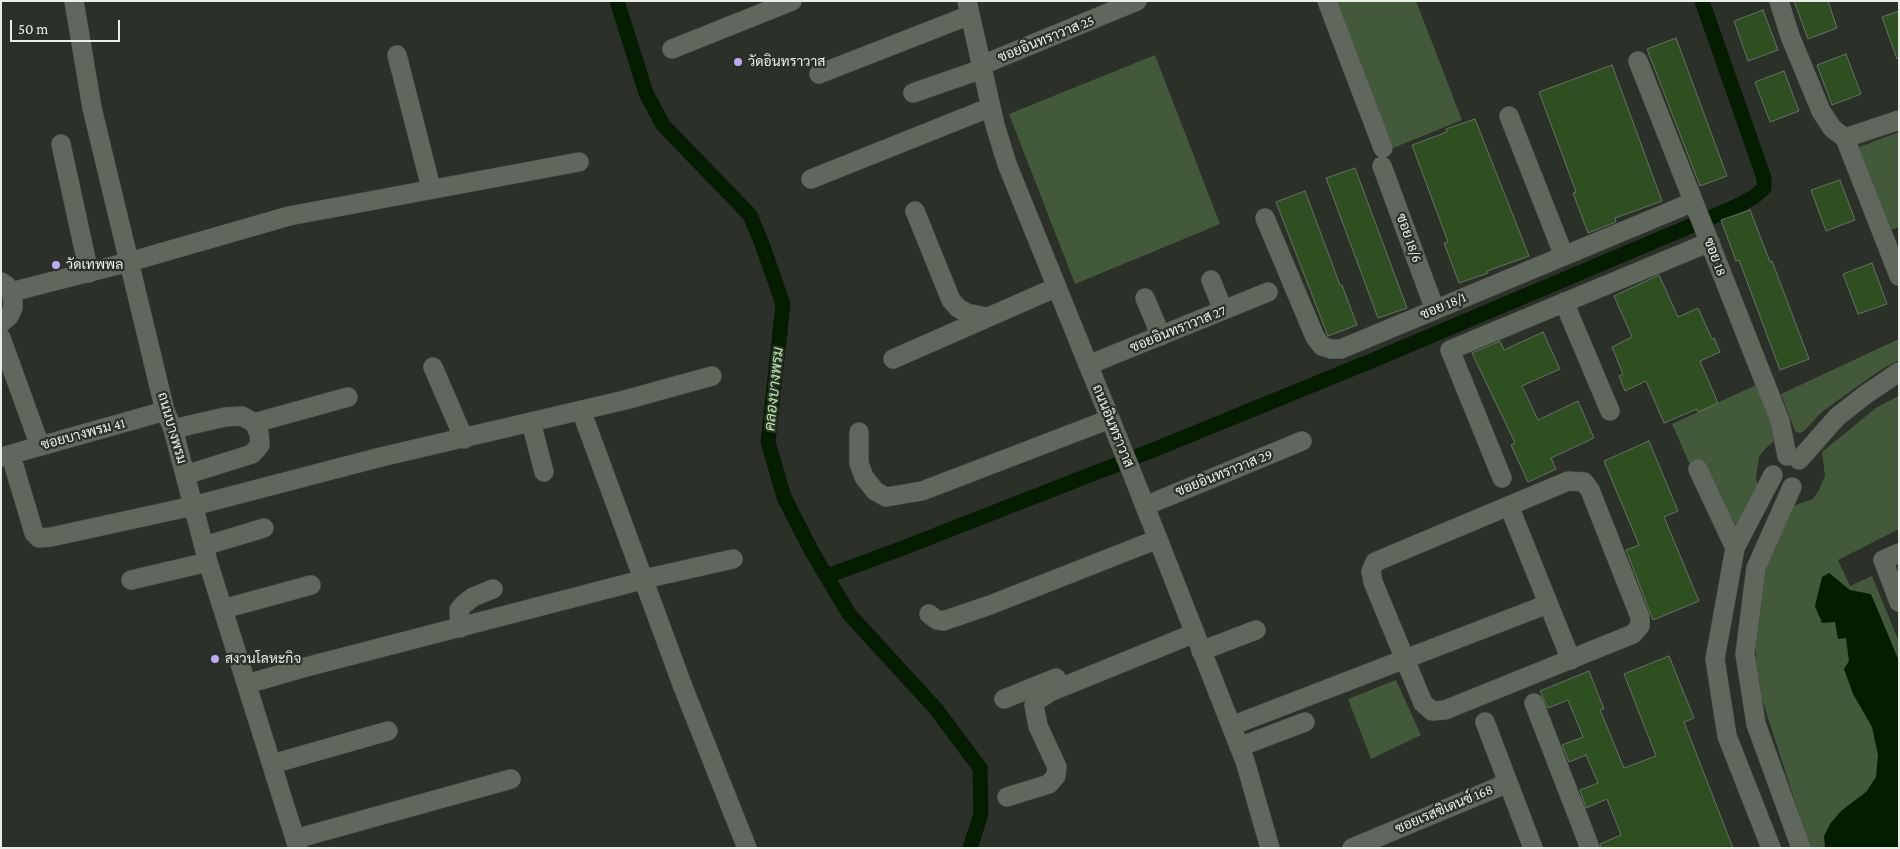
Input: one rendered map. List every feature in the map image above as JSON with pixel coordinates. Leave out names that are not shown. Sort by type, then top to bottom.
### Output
[{"type":"street","name":"ถนนบางพรม","points":[[74,1],[92,108],[166,411],[173,429],[206,554],[297,843]]},
{"type":"street","points":[[672,49],[792,1]]},
{"type":"street","name":"ซอยอินทราวาส 25","points":[[913,93],[982,67],[1137,1]]},
{"type":"street","name":"ซอย 18/6","points":[[1327,1],[1435,310]]},
{"type":"street","points":[[1779,1],[1794,45],[1821,111],[1832,128],[1846,138],[1899,276]]},
{"type":"street","points":[[819,74],[968,8]]},
{"type":"street","name":"ถนนอินทราวาส","points":[[968,8],[991,107],[1007,164],[1127,460],[1231,726],[1270,848]]},
{"type":"street","points":[[397,55],[431,188]]},
{"type":"street","name":"ซอย 18","points":[[1638,61],[1793,458]]},
{"type":"street","points":[[811,179],[991,107]]},
{"type":"street","points":[[1509,116],[1564,256]]},
{"type":"street","points":[[1846,138],[1899,120]]},
{"type":"street","points":[[60,144],[89,273]]},
{"type":"street","points":[[1,323],[9,316],[13,308],[13,300],[6,287],[89,273],[289,216],[431,188],[579,162]]},
{"type":"street","name":"ซอย 18/1","points":[[1265,218],[1315,337],[1322,346],[1331,349],[1341,349],[1564,256],[1695,207]]},
{"type":"street","points":[[915,211],[951,300],[958,308],[967,313],[986,317]]},
{"type":"street","points":[[1502,478],[1450,350],[1708,238]]},
{"type":"street","points":[[1210,280],[1223,310]]},
{"type":"street","points":[[894,359],[1057,287]]},
{"type":"street","name":"ซอยอินทราวาส 27","points":[[1088,365],[1268,292]]},
{"type":"street","points":[[1144,298],[1161,336]]},
{"type":"street","points":[[1564,302],[1610,411]]},
{"type":"street","points":[[1,338],[40,446]]},
{"type":"street","points":[[433,367],[464,438]]},
{"type":"street","points":[[1793,458],[1837,417],[1899,372]]},
{"type":"street","points":[[8,461],[34,533],[40,538],[52,537],[193,506],[381,457],[625,400],[712,376]]},
{"type":"street","points":[[254,423],[348,397]]},
{"type":"street","points":[[581,410],[683,687],[747,848]]},
{"type":"street","name":"ซอยบางพรม 41","points":[[8,461],[40,446],[166,411]]},
{"type":"street","points":[[173,429],[225,417],[242,416],[254,423],[259,433],[260,445],[252,454],[185,475]]},
{"type":"street","points":[[859,432],[859,463],[864,477],[876,491],[886,497],[922,490],[1110,419]]},
{"type":"street","points":[[531,422],[544,472]]},
{"type":"street","name":"ซอยอินทราวาส 29","points":[[1145,506],[1302,440]]},
{"type":"street","points":[[1771,848],[1727,736],[1715,659],[1735,548],[1773,475],[1775,464],[1778,460],[1793,458],[1803,463],[1805,473],[1800,482],[1792,487],[1756,568],[1745,654],[1756,724],[1801,848]]},
{"type":"street","points":[[1698,468],[1735,548]]},
{"type":"street","points":[[1773,475],[1778,483],[1792,487]]},
{"type":"street","points":[[1568,481],[1584,482],[1590,490],[1640,617],[1640,626],[1633,634],[1571,660],[1445,710],[1432,711],[1423,704],[1372,582],[1371,571],[1375,562],[1568,481]]},
{"type":"street","points":[[1508,506],[1571,660]]},
{"type":"street","points":[[132,580],[206,554],[264,528]]},
{"type":"street","points":[[928,614],[936,620],[943,621],[1160,545]]},
{"type":"street","points":[[966,626],[1160,545]]},
{"type":"street","points":[[1899,553],[1883,560],[1899,602]]},
{"type":"street","points":[[247,684],[644,579],[733,559]]},
{"type":"street","points":[[223,609],[311,585]]},
{"type":"street","points":[[460,628],[459,610],[473,597],[492,589]]},
{"type":"street","points":[[1231,726],[1548,604]]},
{"type":"street","points":[[1004,700],[1193,629]]},
{"type":"street","points":[[1007,797],[1049,784],[1056,776],[1056,767],[1038,726],[1034,706],[1039,699],[1050,692],[1193,629]]},
{"type":"street","points":[[1201,651],[1256,630]]},
{"type":"street","points":[[1534,703],[1590,848]]},
{"type":"street","points":[[1239,747],[1306,722]]},
{"type":"street","name":"ซอยเรสซิเดนซ์ 168","points":[[1485,722],[1533,848]]},
{"type":"street","points":[[272,764],[388,731]]},
{"type":"street","points":[[297,843],[511,779]]},
{"type":"street","name":"ซอยเรสซิเดนซ์ 168","points":[[1352,848],[1508,783]]},
{"type":"shaded area","points":[[1336,1],[1416,1],[1462,120],[1393,148]]},
{"type":"shaded area","points":[[1155,55],[1220,224],[1075,284],[1009,114]]},
{"type":"shaded area","points":[[1899,132],[1899,227],[1888,231],[1854,149]]},
{"type":"shaded area","points":[[1899,339],[1899,360],[1882,369],[1822,412],[1803,432],[1795,431],[1781,394]]},
{"type":"shaded area","points":[[1756,385],[1776,431],[1774,441],[1759,457],[1756,478],[1758,486],[1737,524],[1730,524],[1691,467],[1672,424]]},
{"type":"shaded area","points":[[1899,396],[1899,529],[1838,560],[1850,586],[1872,576],[1899,642],[1899,848],[1810,848],[1761,696],[1756,671],[1756,601],[1775,540],[1793,506],[1813,499],[1819,490],[1825,476],[1822,452],[1877,407]]},
{"type":"shaded area","points":[[1829,573],[1850,590],[1871,594],[1899,661],[1899,848],[1825,848],[1824,836],[1830,824],[1841,811],[1866,792],[1876,777],[1878,755],[1872,727],[1853,694],[1844,669],[1849,661],[1846,638],[1838,639],[1835,622],[1822,623],[1815,606],[1822,577]]},
{"type":"shaded area","points":[[1396,680],[1421,735],[1371,759],[1348,699]]},
{"type":"building","points":[[1794,1],[1828,1],[1837,28],[1808,39]]},
{"type":"building","points":[[1763,10],[1778,50],[1748,61],[1734,21]]},
{"type":"building","points":[[1899,11],[1899,58],[1897,59],[1882,17]]},
{"type":"building","points":[[1676,38],[1727,176],[1700,186],[1647,49]]},
{"type":"building","points":[[1846,54],[1861,94],[1832,105],[1817,65]]},
{"type":"building","points":[[1612,65],[1662,201],[1615,218],[1616,222],[1588,233],[1573,193],[1576,192],[1539,92]]},
{"type":"building","points":[[1784,71],[1799,111],[1770,122],[1755,82]]},
{"type":"building","points":[[1475,119],[1529,256],[1459,283],[1444,243],[1448,242],[1412,145],[1447,132],[1446,129]]},
{"type":"building","points":[[1355,168],[1407,308],[1378,318],[1326,178]]},
{"type":"building","points":[[1840,180],[1855,220],[1826,231],[1811,190]]},
{"type":"building","points":[[1305,191],[1357,325],[1328,336],[1276,202]]},
{"type":"building","points":[[1750,210],[1770,262],[1772,261],[1809,359],[1780,370],[1739,260],[1736,261],[1721,220]]},
{"type":"building","points":[[1872,263],[1887,304],[1858,314],[1843,274]]},
{"type":"building","points":[[1659,275],[1678,317],[1698,308],[1720,352],[1700,361],[1718,403],[1698,412],[1697,409],[1664,423],[1646,381],[1625,391],[1619,376],[1623,374],[1612,347],[1632,337],[1614,296]]},
{"type":"building","points":[[1543,332],[1560,369],[1522,386],[1538,420],[1578,401],[1594,438],[1551,458],[1556,469],[1528,482],[1511,445],[1515,443],[1472,353],[1500,341],[1504,350]]},
{"type":"building","points":[[1649,441],[1678,511],[1664,517],[1699,601],[1653,620],[1626,550],[1639,545],[1604,461]]},
{"type":"building","points":[[1669,656],[1694,718],[1684,722],[1733,848],[1601,848],[1600,844],[1621,835],[1607,799],[1586,808],[1580,790],[1598,783],[1586,755],[1569,762],[1562,745],[1583,737],[1568,700],[1548,708],[1540,691],[1589,671],[1604,709],[1600,710],[1624,768],[1656,756],[1624,674]]},
{"type":"waterway","name":"คลองบางพรม","points":[[617,1],[646,93],[663,125],[750,215],[783,304],[768,442],[784,497],[811,550],[849,614],[936,709],[980,768],[981,814],[970,848]]},
{"type":"waterway","points":[[827,576],[1141,455],[1376,359],[1733,208],[1754,197],[1764,188],[1764,178],[1702,1]]},
{"type":"place","name":"วัดอินทราวาส","points":[[738,62]]},
{"type":"place","name":"วัดเทพพล","points":[[56,265]]},
{"type":"place","name":"สงวนโลหะกิจ","points":[[215,659]]}]
